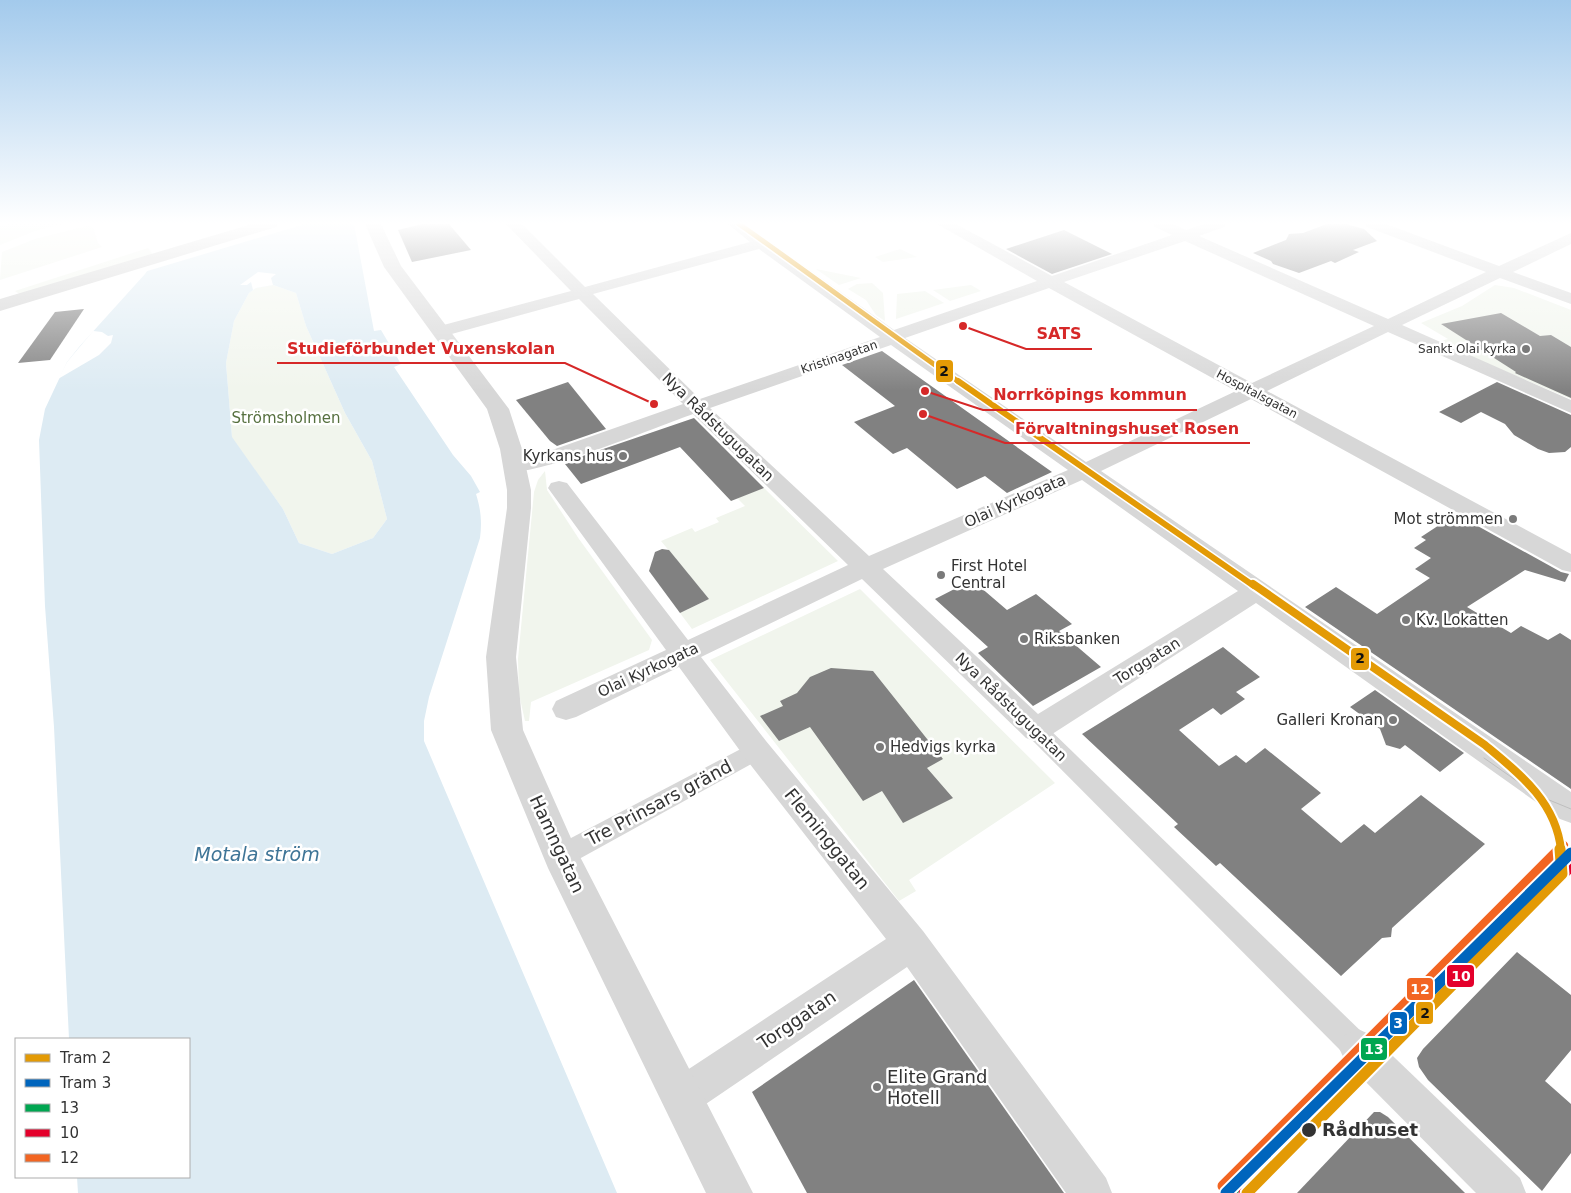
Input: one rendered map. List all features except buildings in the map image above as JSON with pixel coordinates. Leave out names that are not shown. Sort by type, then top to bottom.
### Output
[{"type":"main road","points":[[0,292],[38,280]]},
{"type":"main road","points":[[0,305],[82,280]]},
{"type":"street","points":[[403,280],[498,409],[507,433],[514,466]]},
{"type":"street","name":"Nya Rådstugugatan","points":[[569,280],[697,407],[1036,730],[1506,1193]]},
{"type":"street","points":[[442,331],[627,280]]},
{"type":"street","points":[[813,280],[893,338],[1571,809]]},
{"type":"street","name":"Hospitalsgatan","points":[[1045,280],[1571,564]]},
{"type":"street","name":"Kristinagatan","points":[[514,466],[544,460],[893,338],[906,331],[1038,285],[1061,280]]},
{"type":"street","points":[[1284,280],[1571,408]]},
{"type":"street","name":"Olai Kyrkogata","points":[[566,709],[864,568],[1084,471],[1484,280]]},
{"type":"street","points":[[1520,280],[1571,299]]},
{"type":"street","name":"Hamngatan","points":[[514,466],[519,490],[519,508],[502,657],[504,708],[511,742],[561,856],[730,1193]]},
{"type":"street","name":"Fleminggatan","points":[[559,488],[756,750],[911,943],[1091,1193]]},
{"type":"street","name":"Torggatan","points":[[1036,730],[1257,591]]},
{"type":"street","name":"Tre Prinsars gränd","points":[[561,856],[756,750]]},
{"type":"street","name":"Torggatan","points":[[683,1096],[911,943]]},
{"type":"green space","points":[[50,280],[72,280],[21,295],[15,291]]},
{"type":"green space","points":[[831,280],[856,280],[839,285]]},
{"type":"green space","points":[[872,283],[883,293],[885,321],[876,315],[866,300],[848,289],[857,284]]},
{"type":"green space","name":"Strömsholmen","points":[[273,285],[296,293],[306,326],[345,413],[372,461],[387,519],[373,538],[332,554],[299,543],[283,509],[232,438],[226,363],[234,321],[249,293],[256,288]]},
{"type":"green space","points":[[971,285],[981,291],[950,301],[933,290]]},
{"type":"green space","points":[[1495,285],[1514,288],[1571,310],[1571,399],[1457,351],[1441,341],[1448,339],[1421,323],[1462,306]]},
{"type":"green space","points":[[925,291],[944,303],[896,319],[897,294]]},
{"type":"green space","points":[[545,471],[547,490],[579,539],[652,640],[649,650],[531,702],[529,721],[525,721],[519,694],[518,659],[534,492],[538,480]]},
{"type":"green space","points":[[764,488],[838,561],[692,629],[680,613],[709,599],[661,541],[692,528],[695,532],[719,522],[716,518],[745,506],[737,498]]},
{"type":"green space","points":[[860,589],[1055,783],[909,880],[916,891],[899,901],[710,660]]},
{"type":"water","name":"Motala ström","points":[[140,280],[364,280],[374,331],[381,330],[401,364],[394,367],[453,455],[471,476],[480,492],[476,494],[481,516],[480,538],[429,697],[424,721],[424,741],[617,1193],[78,1193],[77,1178],[190,1178],[190,1038],[69,1038],[54,727],[45,606],[39,440],[45,409],[67,362]],"holes":[[[273,285],[296,293],[306,326],[345,413],[372,461],[387,519],[373,538],[332,554],[299,543],[283,509],[232,437],[226,363],[234,321],[249,293],[256,288]]]},
{"type":"pier","points":[[247,280],[271,280],[273,285],[253,290],[251,282],[247,285],[240,285]]},
{"type":"pier","points":[[93,331],[102,332],[108,336],[113,335],[111,343],[99,355],[58,379],[67,362]]},
{"type":"tram line","name":"2","points":[[819,280],[909,347],[1485,745],[1537,792],[1552,815],[1559,839],[1562,874],[1247,1193]]},
{"type":"tram line","points":[[1484,758],[1537,795],[1571,809]]},
{"type":"tram line","name":"3","points":[[1226,1193],[1571,853]]},
{"type":"transit line","name":"12","points":[[1223,1186],[1564,845]]},
{"type":"transit line","name":"13","points":[[1230,1193],[1571,852]]},
{"type":"transit line","name":"10","points":[[1244,1193],[1571,866]]},
{"type":"place","name":"SATS","points":[[963,326]]},
{"type":"place","name":"Sankt Olai kyrka","points":[[1526,349]]},
{"type":"place","name":"Norrköpings kommun","points":[[925,391]]},
{"type":"place","name":"Studieförbundet Vuxenskolan","points":[[654,404]]},
{"type":"place","name":"Förvaltningshuset Rosen","points":[[923,414]]},
{"type":"place","name":"Kyrkans hus","points":[[623,456]]},
{"type":"place","name":"Mot strömmen","points":[[1513,519]]},
{"type":"place","name":"First Hotel Central","points":[[941,575]]},
{"type":"place","name":"Kv. Lokatten","points":[[1406,620]]},
{"type":"place","name":"Riksbanken","points":[[1024,639]]},
{"type":"place","name":"Galleri Kronan","points":[[1393,720]]},
{"type":"place","name":"Hedvigs kyrka","points":[[880,747]]},
{"type":"place","name":"Elite Grand Hotell","points":[[877,1087]]},
{"type":"place","name":"Rådhuset","points":[[1309,1130]]}]
